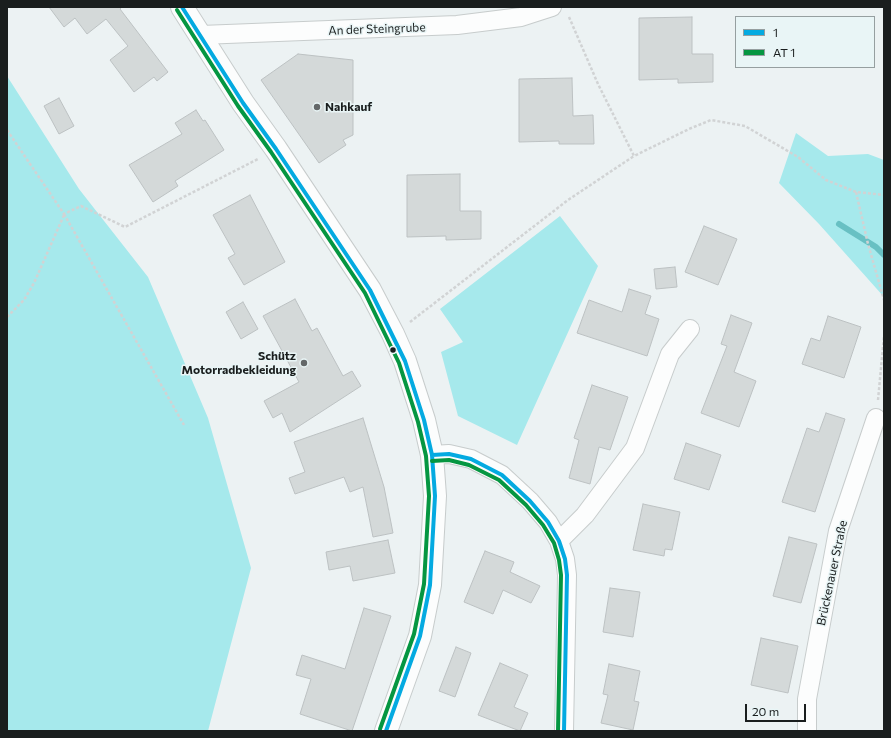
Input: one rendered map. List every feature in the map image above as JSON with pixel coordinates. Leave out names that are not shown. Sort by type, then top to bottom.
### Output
[{"type":"main road","points":[[182,7],[243,103],[276,149],[370,290],[393,334],[411,379],[424,420],[432,455],[435,496],[430,584],[420,636],[386,731]]},
{"type":"street","name":"An der Steingrube","points":[[201,36],[457,25],[521,17],[552,7]]},
{"type":"street","points":[[559,541],[585,515],[635,448],[670,354],[690,329]]},
{"type":"street","name":"Brückenauer Straße","points":[[807,731],[807,699],[838,531],[876,418]]},
{"type":"street","points":[[432,455],[449,454],[471,459],[502,475],[530,501],[548,522],[559,541],[565,559],[567,575],[564,731]]},
{"type":"path","points":[[568,14],[598,84],[634,156]]},
{"type":"path","points":[[393,334],[568,200],[634,156],[711,120],[745,126],[798,156],[826,180],[856,192],[884,195]]},
{"type":"path","points":[[7,130],[64,214],[184,425]]},
{"type":"path","points":[[7,317],[24,300],[34,283],[64,214],[81,206],[125,227],[276,149]]},
{"type":"path","points":[[856,192],[868,244],[884,300]]},
{"type":"path","points":[[876,418],[884,336]]},
{"type":"shaded area","points":[[7,76],[79,189],[148,277],[208,418],[251,568],[208,731],[7,731]]},
{"type":"shaded area","points":[[796,133],[828,156],[868,154],[884,160],[884,297],[819,224],[779,183]]},
{"type":"shaded area","points":[[560,216],[598,266],[517,445],[458,416],[441,352],[463,342],[440,309]]},
{"type":"building","points":[[49,7],[122,7],[120,9],[168,72],[157,81],[154,77],[134,92],[110,60],[128,46],[106,19],[87,34],[75,18],[64,27]]},
{"type":"building","points":[[692,17],[692,54],[713,54],[713,82],[678,83],[678,79],[639,80],[639,18]]},
{"type":"building","name":"Nahkauf","points":[[298,54],[353,60],[353,135],[343,140],[346,145],[319,163],[261,80]]},
{"type":"building","points":[[572,78],[573,116],[593,115],[594,144],[559,144],[559,141],[519,142],[519,79]]},
{"type":"building","points":[[59,98],[74,126],[59,134],[44,106]]},
{"type":"building","points":[[196,110],[203,121],[205,120],[224,150],[175,181],[178,186],[153,202],[129,165],[182,134],[175,123]]},
{"type":"building","points":[[460,174],[460,211],[481,211],[481,239],[446,240],[446,236],[407,237],[407,175]]},
{"type":"building","points":[[250,195],[285,262],[244,285],[228,258],[235,254],[213,215]]},
{"type":"building","points":[[704,226],[737,239],[718,285],[685,272]]},
{"type":"building","points":[[675,267],[677,287],[656,289],[654,269]]},
{"type":"building","points":[[629,289],[651,296],[645,314],[659,319],[647,356],[577,333],[589,300],[622,312]]},
{"type":"building","points":[[295,299],[312,331],[317,328],[343,376],[352,371],[361,386],[290,432],[282,413],[273,418],[264,401],[299,382],[263,316]]},
{"type":"building","points":[[243,302],[258,329],[241,339],[226,312]]},
{"type":"building","points":[[731,315],[752,323],[734,372],[756,381],[739,427],[701,413],[727,346],[721,344]]},
{"type":"building","points":[[828,316],[861,327],[844,378],[802,364],[811,338],[820,341]]},
{"type":"building","points":[[592,385],[628,397],[610,450],[599,447],[590,484],[569,478],[579,440],[574,438]]},
{"type":"building","points":[[826,413],[845,419],[815,512],[782,502],[807,428],[819,432]]},
{"type":"building","points":[[363,418],[384,487],[393,533],[373,537],[363,487],[350,492],[344,477],[295,494],[289,478],[305,472],[294,442]]},
{"type":"building","points":[[686,443],[721,455],[709,490],[674,479]]},
{"type":"building","points":[[643,504],[680,512],[672,550],[665,549],[664,556],[633,550]]},
{"type":"building","points":[[789,537],[817,544],[801,603],[773,596]]},
{"type":"building","points":[[388,540],[395,573],[353,581],[350,566],[329,570],[326,552]]},
{"type":"building","points":[[485,551],[514,562],[510,572],[540,586],[531,603],[503,590],[493,614],[464,602]]},
{"type":"building","points":[[610,588],[640,592],[633,637],[603,632]]},
{"type":"building","points":[[364,608],[391,616],[352,731],[300,714],[311,679],[296,675],[302,655],[345,669]]},
{"type":"building","points":[[761,638],[798,646],[788,693],[751,685]]},
{"type":"building","points":[[456,647],[471,653],[455,697],[439,691]]},
{"type":"building","points":[[500,663],[528,675],[514,707],[528,713],[520,731],[478,715]]},
{"type":"building","points":[[609,664],[640,671],[634,701],[639,702],[633,730],[601,723],[608,695],[603,694]]},
{"type":"waterway","points":[[839,224],[876,247],[884,255]]},
{"type":"transit line","name":"1","points":[[182,7],[243,103],[276,149],[370,290],[405,361],[424,420],[432,455],[435,496],[430,585],[420,636],[386,731]]},
{"type":"transit line","points":[[177,10],[238,106],[271,152],[365,293],[399,363],[418,422],[426,456],[429,496],[424,584],[414,634],[380,729]]},
{"type":"transit line","name":"1","points":[[432,455],[449,454],[471,459],[502,475],[530,501],[548,522],[559,541],[565,559],[567,575],[564,731]]},
{"type":"transit line","points":[[432,461],[449,460],[469,465],[499,480],[526,505],[543,525],[554,543],[559,560],[561,575],[558,731]]},
{"type":"place","name":"Nahkauf","points":[[317,107]]},
{"type":"place","name":"Schütz Motorradbekleidung","points":[[304,363]]}]
